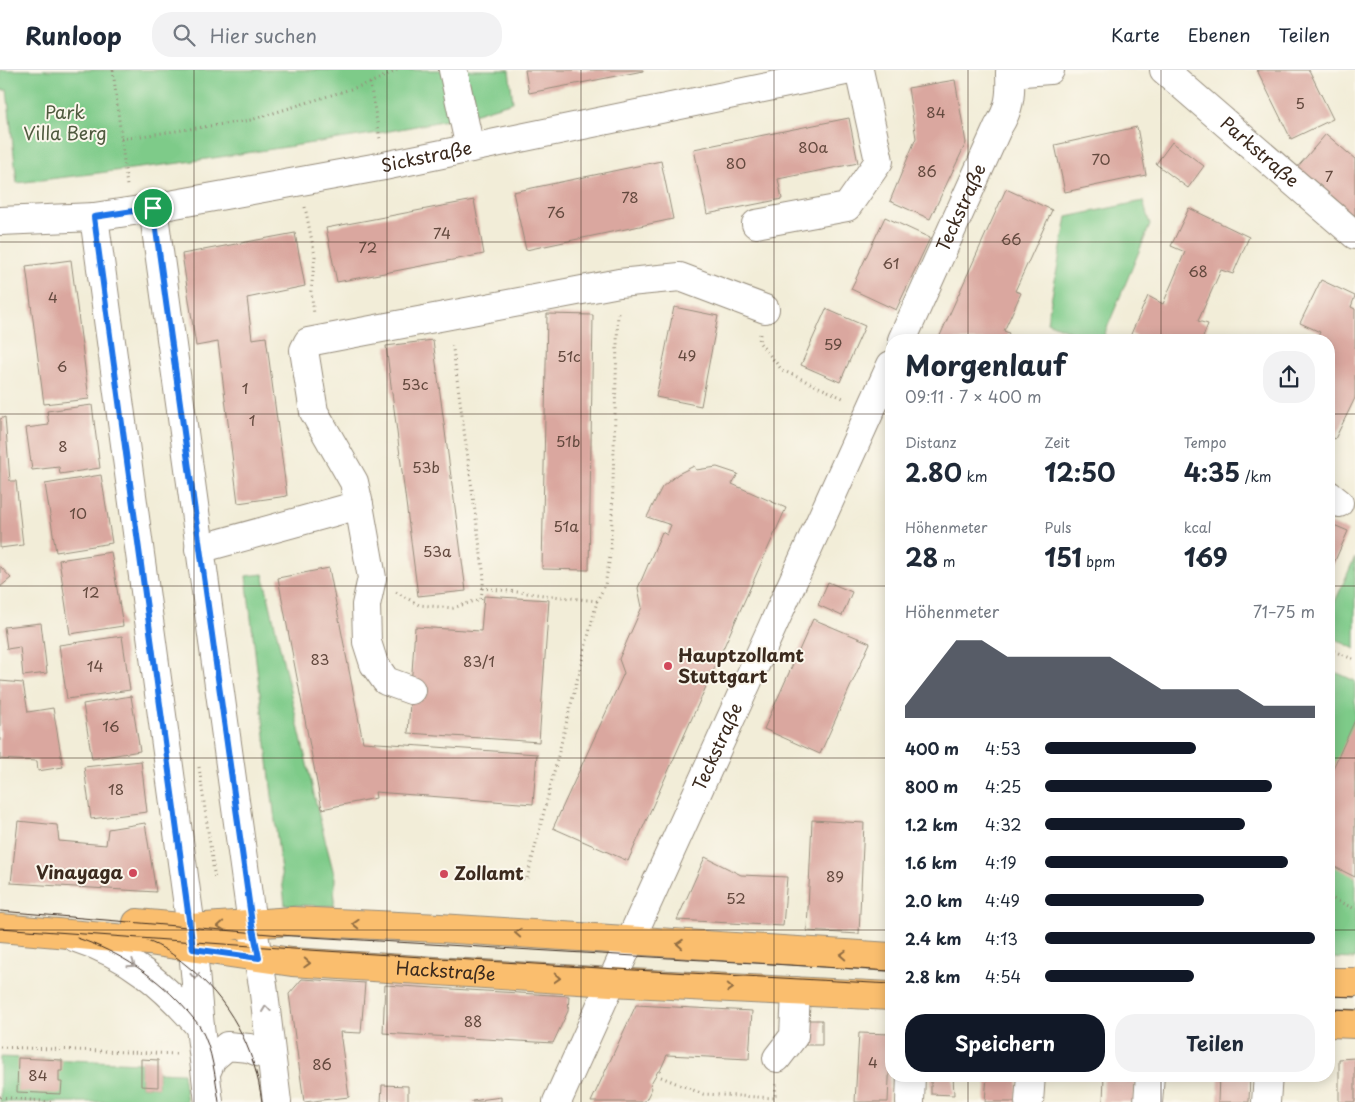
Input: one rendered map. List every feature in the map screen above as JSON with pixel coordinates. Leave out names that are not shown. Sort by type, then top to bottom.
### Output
[{"type":"main road","name":"Hackstraße","points":[[0,911],[192,938],[259,958],[292,962],[611,982],[885,996]]},
{"type":"main road","name":"Hackstraße","points":[[0,928],[149,941],[192,938],[252,924],[292,921],[430,927],[885,958]]},
{"type":"main road","points":[[1335,982],[1355,982]]},
{"type":"main road","points":[[1335,1023],[1355,1024]]},
{"type":"street","points":[[453,70],[470,148]]},
{"type":"street","name":"Sickstraße","points":[[0,221],[94,217],[300,182],[850,70]]},
{"type":"street","points":[[756,224],[847,207],[879,161],[859,70]]},
{"type":"street","points":[[1009,71],[1050,70]]},
{"type":"street","name":"Parkstraße","points":[[1164,70],[1355,235]]},
{"type":"street","name":"Teckstraße","points":[[905,334],[998,127],[1005,116],[1011,97],[1009,71]]},
{"type":"street","points":[[153,208],[199,549],[252,924],[259,958],[277,1102]]},
{"type":"street","points":[[94,217],[192,938],[209,1102]]},
{"type":"street","points":[[411,690],[386,681],[374,664],[368,642],[366,614],[372,578],[359,505],[354,482],[314,412],[304,350],[308,342],[619,283],[680,277],[766,308]]},
{"type":"street","name":"Teckstraße","points":[[557,1102],[885,379]]},
{"type":"street","points":[[199,549],[359,505]]},
{"type":"street","points":[[55,932],[94,943],[123,958],[150,976],[177,1000],[200,1027]]},
{"type":"street","points":[[777,1058],[794,1036],[796,991]]},
{"type":"street","points":[[205,1064],[227,1046],[249,1048],[271,1057]]},
{"type":"street","points":[[910,1102],[911,1082]]},
{"type":"street","points":[[1029,1102],[1030,1082]]},
{"type":"street","points":[[1148,1102],[1149,1082]]},
{"type":"street","points":[[1266,1102],[1267,1082]]},
{"type":"path","points":[[113,70],[128,190]]},
{"type":"path","points":[[121,139],[251,120],[370,83],[398,70]]},
{"type":"path","points":[[370,83],[379,135]]},
{"type":"path","points":[[300,182],[315,256],[311,290]]},
{"type":"path","points":[[513,878],[527,880],[597,601],[605,585],[611,551],[619,283]]},
{"type":"path","points":[[766,308],[759,342],[782,370],[871,411]]},
{"type":"path","points":[[372,578],[419,605],[453,608],[481,599],[484,577],[448,315]]},
{"type":"path","points":[[482,588],[597,601]]},
{"type":"path","points":[[1335,652],[1355,660]]},
{"type":"path","points":[[1335,900],[1355,909]]},
{"type":"path","points":[[0,1047],[205,1064]]},
{"type":"path","points":[[662,1077],[703,1094],[775,1100],[777,1058]]},
{"type":"path","points":[[0,1098],[51,1102]]},
{"type":"green space","name":"Park Villa Berg","points":[[0,70],[509,70],[513,102],[463,117],[379,133],[180,163],[17,183],[7,90],[0,90]]},
{"type":"green space","points":[[1143,201],[1150,225],[1105,334],[1076,334],[1047,322],[1067,217]]},
{"type":"green space","points":[[1355,557],[1355,649],[1335,639],[1335,602]]},
{"type":"green space","points":[[263,574],[335,878],[334,906],[285,905],[246,576]]},
{"type":"green space","points":[[1335,672],[1355,681],[1355,959],[1335,958]]},
{"type":"green space","points":[[0,1057],[141,1063],[141,1086],[158,1087],[158,1072],[183,1073],[187,1102],[0,1102]]},
{"type":"building","points":[[525,70],[643,70],[643,71],[529,93]]},
{"type":"building","points":[[1257,70],[1309,70],[1333,119],[1291,139]]},
{"type":"building","points":[[955,80],[966,143],[930,219],[890,201],[916,138],[908,88]]},
{"type":"building","points":[[849,118],[858,163],[778,179],[782,199],[707,214],[694,149]]},
{"type":"building","points":[[1137,127],[1146,175],[1065,192],[1055,145]]},
{"type":"building","points":[[1326,134],[1355,159],[1355,222],[1295,170]]},
{"type":"building","points":[[1172,142],[1204,166],[1188,188],[1156,164]]},
{"type":"building","points":[[661,161],[673,219],[526,250],[513,192]]},
{"type":"building","points":[[1006,189],[1052,210],[1015,291],[1021,293],[1004,331],[1009,334],[941,334]]},
{"type":"building","points":[[474,200],[484,254],[337,282],[326,228]]},
{"type":"building","points":[[1189,208],[1249,237],[1233,274],[1221,270],[1198,321],[1208,324],[1204,334],[1131,334],[1148,296],[1163,304],[1185,252],[1171,246]]},
{"type":"building","points":[[885,217],[930,238],[896,310],[851,289]]},
{"type":"building","points":[[295,233],[305,286],[247,298],[252,339],[266,337],[287,496],[238,503],[218,342],[196,346],[182,254]]},
{"type":"building","points":[[71,260],[89,399],[44,404],[26,266]]},
{"type":"building","points":[[1321,280],[1355,296],[1351,307],[1355,309],[1355,398],[1335,439],[1335,334],[1319,334],[1320,332],[1300,323]]},
{"type":"building","points":[[674,307],[718,316],[701,406],[656,397]]},
{"type":"building","points":[[826,309],[865,326],[840,382],[801,365]]},
{"type":"building","points":[[547,314],[593,315],[589,570],[542,569]]},
{"type":"building","points":[[433,340],[466,591],[418,596],[386,346]]},
{"type":"building","points":[[92,405],[100,468],[60,474],[59,467],[32,470],[26,428],[49,425],[47,411]]},
{"type":"building","points":[[5,417],[10,481],[16,481],[23,545],[0,548],[0,419]]},
{"type":"building","name":"Hauptzollamt Stuttgart","points":[[694,466],[696,470],[717,467],[738,474],[732,484],[786,508],[628,861],[553,828],[624,673],[619,659],[642,607],[638,588],[662,532],[667,535],[671,525],[647,517],[662,487],[678,474]]},
{"type":"building","points":[[101,475],[112,543],[56,552],[45,484]]},
{"type":"building","points":[[1335,526],[1348,531],[1335,561]]},
{"type":"building","points":[[111,552],[123,626],[70,634],[59,560]]},
{"type":"building","points":[[0,566],[11,578],[0,587]]},
{"type":"building","points":[[329,568],[363,742],[537,754],[533,804],[375,792],[376,798],[322,809],[278,578]]},
{"type":"building","points":[[828,582],[852,592],[842,616],[818,605]]},
{"type":"building","points":[[484,596],[549,600],[539,742],[408,733],[415,627],[481,631]]},
{"type":"building","points":[[813,619],[870,643],[820,754],[764,729]]},
{"type":"building","points":[[41,623],[47,673],[23,676],[20,647],[7,649],[4,627]]},
{"type":"building","points":[[122,636],[130,690],[67,699],[59,645]]},
{"type":"building","points":[[0,681],[23,683],[28,712],[53,708],[63,767],[38,771],[37,761],[0,759]]},
{"type":"building","points":[[131,696],[140,751],[92,759],[83,704]]},
{"type":"building","points":[[1355,720],[1355,877],[1335,867],[1335,764]]},
{"type":"building","points":[[141,761],[147,812],[91,819],[84,767]]},
{"type":"building","points":[[812,820],[864,823],[859,934],[807,931]]},
{"type":"building","points":[[18,821],[57,825],[59,841],[106,845],[108,829],[145,823],[156,892],[11,883]]},
{"type":"building","points":[[705,857],[741,875],[787,877],[783,926],[677,920]]},
{"type":"building","points":[[302,979],[365,983],[361,1033],[340,1032],[349,1097],[304,1102],[289,994]]},
{"type":"building","points":[[385,985],[569,996],[568,1011],[553,1043],[383,1033]]},
{"type":"building","points":[[636,1005],[752,1011],[749,1059],[667,1055],[660,1071],[658,1071],[650,1085],[652,1088],[646,1100],[643,1102],[591,1102]]},
{"type":"building","points":[[799,1020],[822,1020],[822,1045],[799,1045]]},
{"type":"building","points":[[859,1033],[885,1034],[885,1082],[889,1082],[888,1102],[855,1102]]},
{"type":"building","points":[[18,1058],[62,1060],[62,1071],[59,1071],[59,1082],[62,1082],[61,1094],[17,1092]]},
{"type":"building","points":[[1355,1058],[1355,1102],[1339,1102],[1339,1059]]},
{"type":"building","points":[[141,1059],[158,1060],[158,1087],[141,1086]]},
{"type":"building","points":[[931,1082],[953,1082],[954,1095],[931,1094]]},
{"type":"building","points":[[986,1082],[1017,1082],[1016,1102],[985,1102]]},
{"type":"building","points":[[1104,1082],[1135,1082],[1134,1102],[1103,1102]]},
{"type":"building","points":[[1219,1082],[1250,1082],[1249,1102],[1218,1102]]},
{"type":"building","points":[[382,1085],[408,1086],[408,1102],[381,1102]]},
{"type":"building","points":[[501,1097],[501,1102],[472,1102],[472,1101]]},
{"type":"tram line","points":[[0,911],[293,936],[885,971]]},
{"type":"tram line","points":[[0,928],[293,949],[885,984]]},
{"type":"tram line","points":[[77,938],[108,951],[138,968],[164,988],[188,1012],[200,1027],[208,1045],[219,1102]]},
{"type":"tram line","points":[[147,941],[168,951],[186,965],[215,993],[227,1009],[246,1044],[253,1063],[262,1102]]},
{"type":"tram line","points":[[1335,996],[1355,997]]},
{"type":"tram line","points":[[1335,1009],[1355,1010]]},
{"type":"place","name":"Hauptzollamt Stuttgart","points":[[668,666]]},
{"type":"place","name":"Vinayaga","points":[[133,873]]},
{"type":"place","name":"Zollamt","points":[[444,874]]},
{"type":"route","points":[[153,208],[252,924],[259,958],[193,949],[94,217],[153,208]]}]
